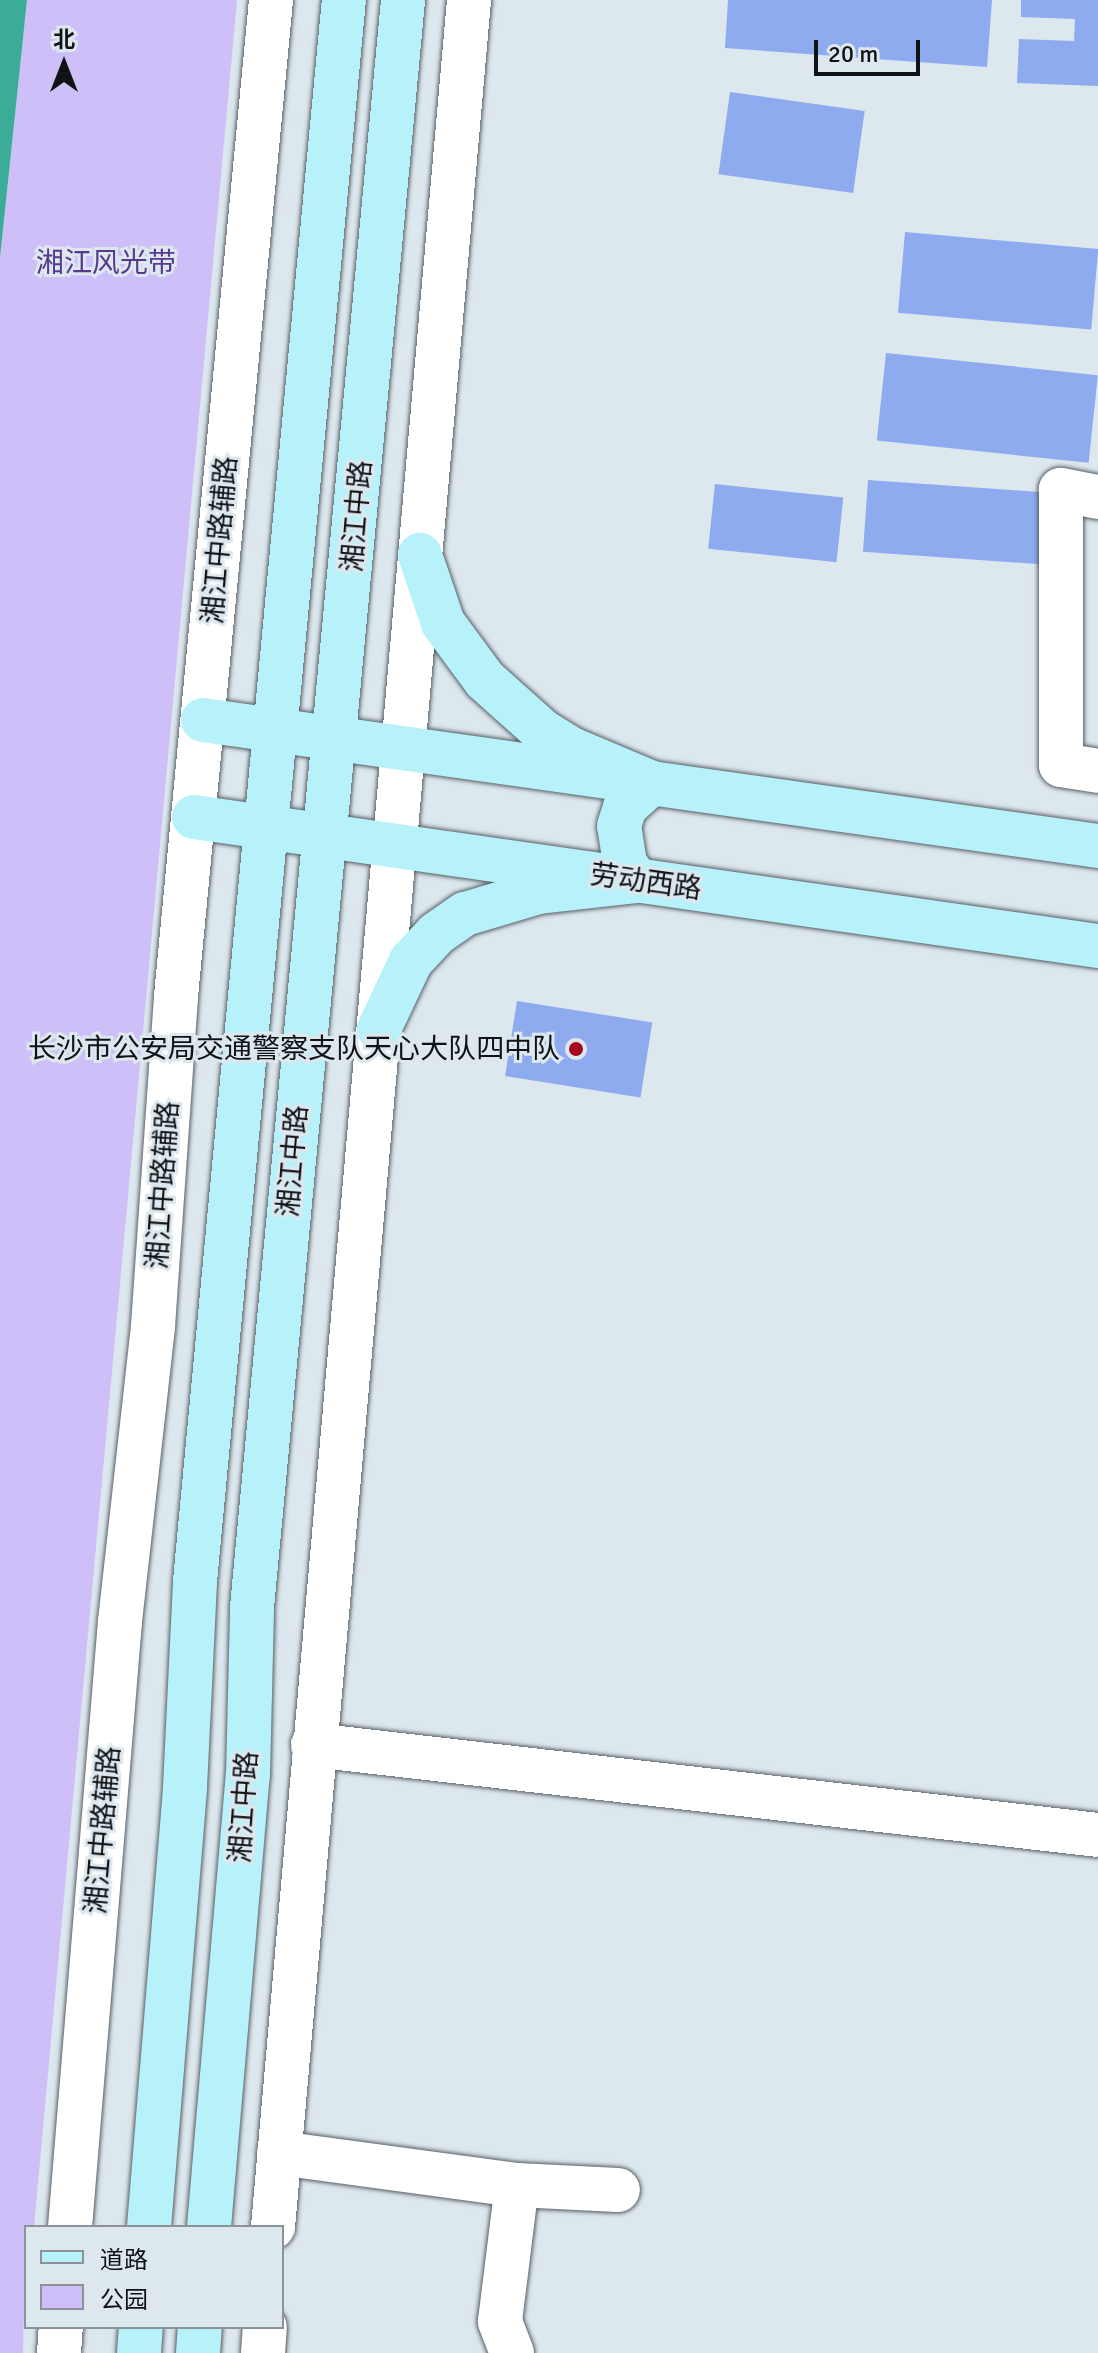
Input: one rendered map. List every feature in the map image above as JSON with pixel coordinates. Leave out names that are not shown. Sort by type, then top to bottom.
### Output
[{"type":"main road","name":"湘江中路","points":[[209,2225],[248,1775],[252,1607],[403,0]]},
{"type":"main road","name":"湘江中路","points":[[149,2225],[185,1787],[195,1581],[277,730],[341,6]]},
{"type":"main road","points":[[420,555],[443,623],[485,680],[541,730],[571,749],[652,783]]},
{"type":"main road","points":[[203,720],[1098,846]]},
{"type":"main road","points":[[379,1029],[411,961],[436,934],[465,914],[539,892],[637,881],[625,863],[619,826],[625,807],[652,783]]},
{"type":"main road","name":"劳动西路","points":[[194,817],[1098,946]]},
{"type":"main road","points":[[139,2353],[141,2329]]},
{"type":"main road","points":[[198,2353],[200,2329]]},
{"type":"street","name":"湘江中路辅路","points":[[70,2225],[194,817],[271,0]]},
{"type":"street","points":[[273,2225],[313,1745],[469,0]]},
{"type":"street","points":[[1098,497],[1061,490],[1061,765],[1098,771]]},
{"type":"street","points":[[313,1745],[1098,1835]]},
{"type":"street","points":[[279,2153],[517,2185],[618,2190]]},
{"type":"street","points":[[512,2353],[500,2321],[517,2185]]},
{"type":"street","points":[[59,2353],[61,2329]]},
{"type":"street","points":[[263,2353],[265,2329]]},
{"type":"green space","name":"湘江风光带","points":[[27,0],[237,0],[34,2225],[24,2225],[23,2353],[0,2353],[0,258]]},
{"type":"shaded area","points":[[0,0],[27,0],[0,258]]},
{"type":"building","points":[[728,0],[992,0],[987,67],[725,48]]},
{"type":"building","points":[[1021,0],[1098,0],[1098,86],[1017,83],[1019,39],[1074,41],[1075,19],[1021,17]]},
{"type":"building","points":[[730,92],[865,111],[853,193],[718,174]]},
{"type":"building","points":[[905,232],[1098,249],[1091,330],[898,313]]},
{"type":"building","points":[[886,353],[1098,375],[1089,463],[877,441]]},
{"type":"building","points":[[868,480],[1051,493],[1046,565],[863,552]]},
{"type":"building","points":[[715,484],[843,497],[836,562],[708,549]]},
{"type":"building","name":"长沙市公安局交通警察支队天心大队四中队","points":[[517,1001],[652,1022],[640,1097],[505,1076]]},
{"type":"place","name":"长沙市公安局交通警察支队天心大队四中队","points":[[576,1049]]}]
